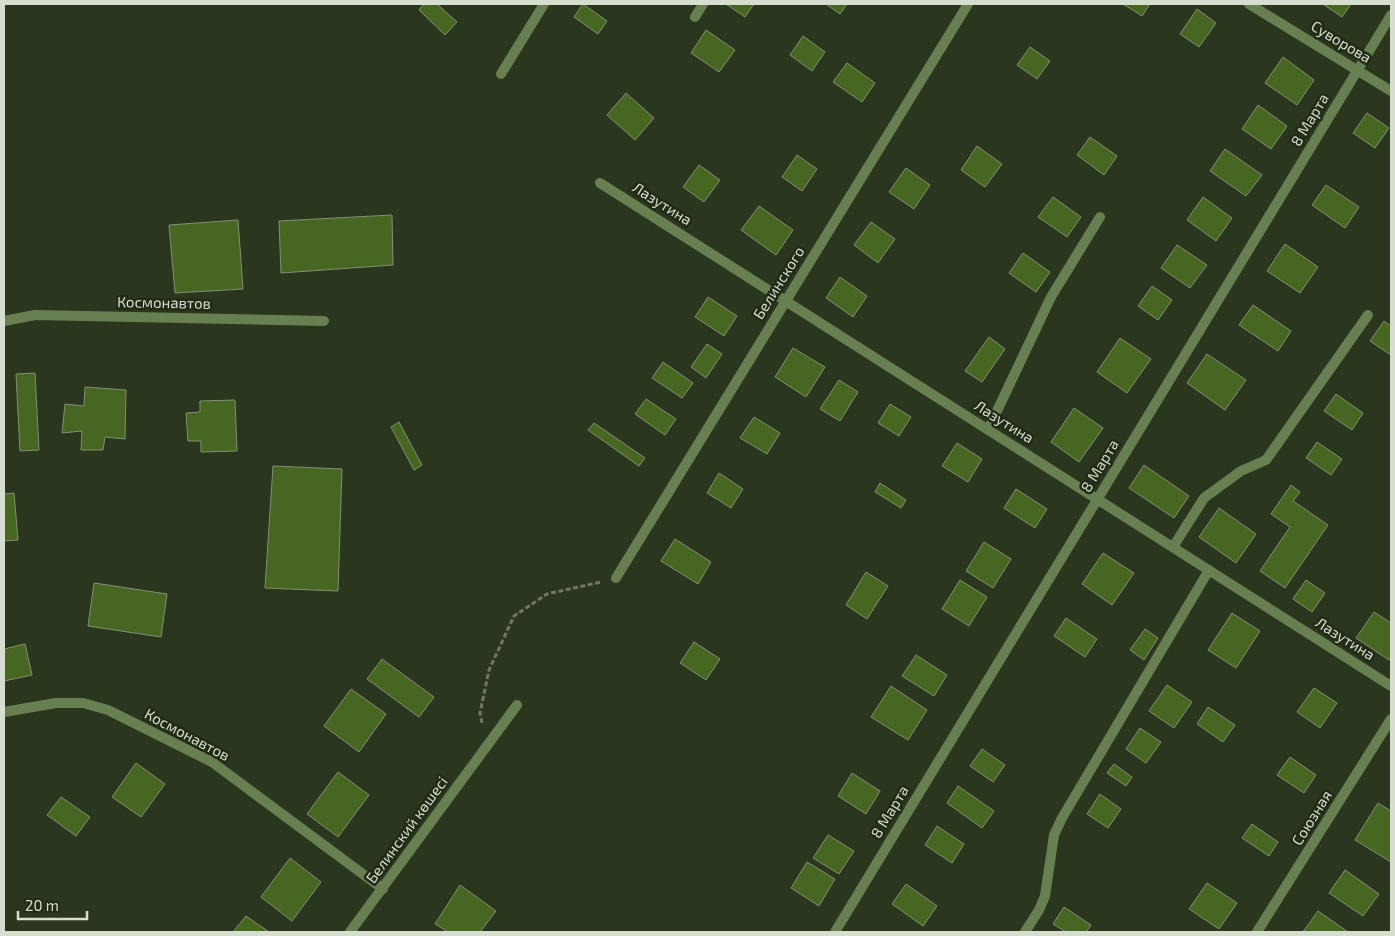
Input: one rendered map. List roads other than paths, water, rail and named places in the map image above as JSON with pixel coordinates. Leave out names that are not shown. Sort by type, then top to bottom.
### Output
[{"type":"street","points":[[501,74],[544,4]]},
{"type":"street","points":[[695,17],[703,4]]},
{"type":"street","name":"Белинского","points":[[616,578],[968,4]]},
{"type":"street","name":"Суворова","points":[[1249,4],[1391,91]]},
{"type":"street","name":"8 Марта","points":[[835,932],[1391,16]]},
{"type":"street","name":"Лазутина","points":[[600,183],[1391,686]]},
{"type":"street","points":[[988,430],[1051,297],[1100,217]]},
{"type":"street","name":"Космонавтов","points":[[4,321],[35,315],[324,321]]},
{"type":"street","points":[[1173,547],[1204,498],[1241,471],[1266,460],[1368,315]]},
{"type":"street","points":[[1024,932],[1039,910],[1045,896],[1054,836],[1062,818],[1209,570]]},
{"type":"street","name":"Космонавтов","points":[[4,712],[56,703],[83,702],[108,710],[212,762],[383,889]]},
{"type":"street","name":"Белинский көшесі","points":[[350,932],[517,705]]},
{"type":"street","name":"Союзная","points":[[1257,932],[1391,720]]}]
